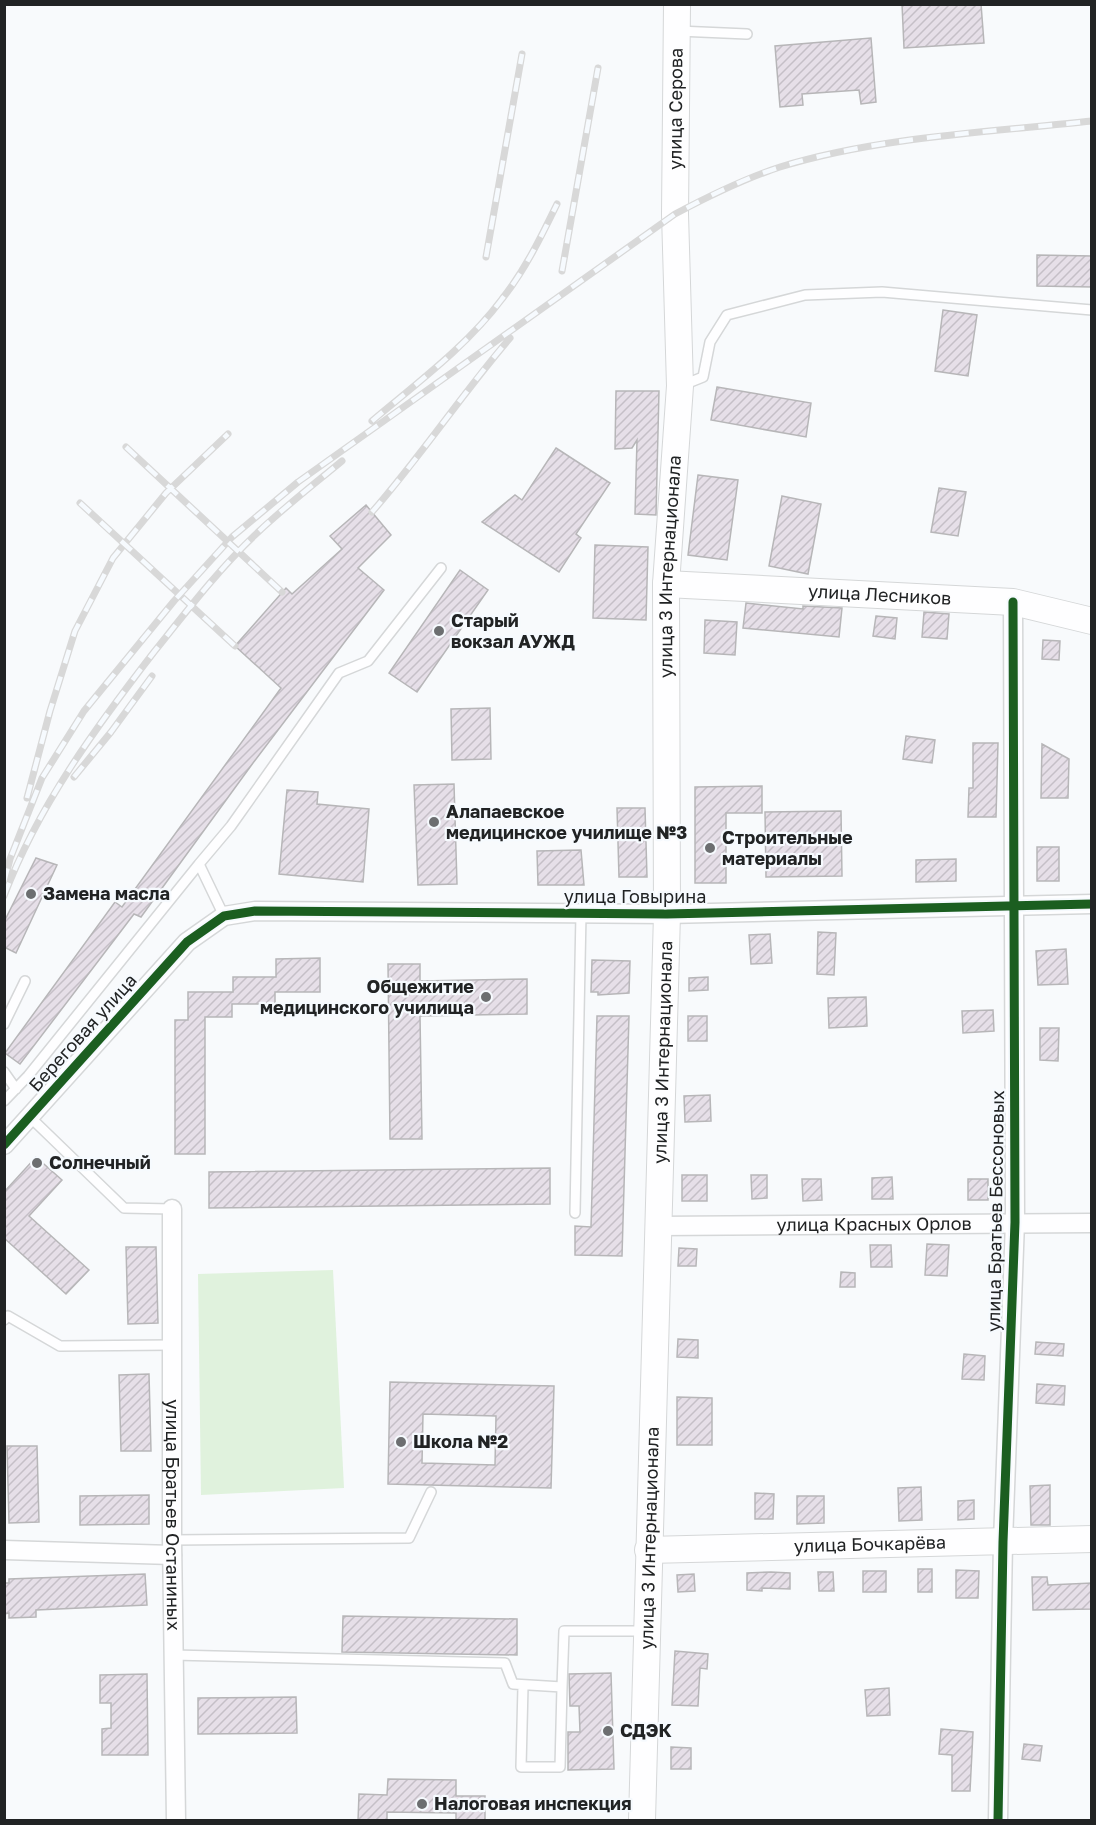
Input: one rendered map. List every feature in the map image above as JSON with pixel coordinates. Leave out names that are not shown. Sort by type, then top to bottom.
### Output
[{"type":"main road","name":"улица Серова","points":[[675,214],[677,4]]},
{"type":"main road","name":"улица 3 Интернационала","points":[[642,1821],[667,914],[666,584],[680,386],[675,214]]},
{"type":"main road","name":"улица Лесников","points":[[666,584],[1013,602],[1092,621]]},
{"type":"main road","name":"улица Бочкарёва","points":[[648,1550],[1092,1539]]},
{"type":"street","name":"улица Братьев Бессоновых","points":[[998,1821],[1003,1542],[1016,1222],[1013,602]]},
{"type":"street","name":"улица Говырина","points":[[187,942],[224,916],[255,911],[667,914],[1092,904]]},
{"type":"street","name":"Береговая улица","points":[[4,1145],[187,942]]},
{"type":"street","name":"улица Братьев Останиных","points":[[172,1209],[172,1547],[176,1821]]},
{"type":"street","name":"улица Красных Орлов","points":[[658,1226],[1092,1223]]},
{"type":"street","points":[[4,1550],[172,1547]]},
{"type":"lane","points":[[675,31],[747,34]]},
{"type":"lane","points":[[680,386],[703,377],[710,342],[727,315],[805,296],[882,292],[1092,310]]},
{"type":"lane","points":[[4,1101],[231,825],[339,673],[368,661],[441,568]]},
{"type":"lane","points":[[199,864],[224,916]]},
{"type":"lane","points":[[575,1214],[581,914]]},
{"type":"lane","points":[[4,1024],[25,981]]},
{"type":"lane","points":[[4,1072],[16,1089]]},
{"type":"lane","points":[[30,1117],[124,1208],[172,1209]]},
{"type":"lane","points":[[4,1320],[8,1316],[60,1346],[172,1346]]},
{"type":"lane","points":[[172,1547],[409,1538],[431,1492]]},
{"type":"lane","points":[[523,1686],[521,1767],[560,1767],[564,1631],[646,1631]]},
{"type":"lane","points":[[173,1655],[505,1663],[513,1684],[562,1687]]},
{"type":"green space","points":[[333,1270],[344,1488],[201,1495],[198,1274]]},
{"type":"building","points":[[902,4],[981,4],[984,43],[904,48]]},
{"type":"building","points":[[871,38],[876,102],[861,104],[859,90],[802,94],[803,105],[780,107],[775,46]]},
{"type":"building","points":[[1037,255],[1092,256],[1092,287],[1037,286]]},
{"type":"building","points":[[943,310],[977,315],[968,376],[935,371]]},
{"type":"building","points":[[717,387],[811,403],[806,437],[711,420]]},
{"type":"building","points":[[616,391],[659,391],[656,515],[635,514],[637,440],[632,448],[615,449]]},
{"type":"building","points":[[556,448],[610,483],[576,534],[581,538],[559,572],[482,522],[515,495],[522,500]]},
{"type":"building","points":[[698,475],[738,480],[727,560],[688,555]]},
{"type":"building","points":[[939,488],[966,492],[958,536],[931,532]]},
{"type":"building","points":[[782,496],[821,504],[808,574],[769,566]]},
{"type":"building","points":[[366,505],[391,535],[358,568],[384,590],[253,763],[141,917],[134,914],[20,1064],[5,1053],[115,902],[122,907],[281,688],[235,646],[286,588],[292,594],[342,549],[330,536]]},
{"type":"building","points":[[595,545],[648,547],[646,620],[593,618]]},
{"type":"building","name":"Старый вокзал АУЖД","points":[[460,570],[488,590],[417,692],[389,673]]},
{"type":"building","points":[[746,603],[803,609],[803,606],[842,608],[839,637],[743,628]]},
{"type":"building","points":[[924,612],[949,614],[947,639],[922,637]]},
{"type":"building","points":[[876,616],[897,618],[895,639],[873,636]]},
{"type":"building","points":[[705,620],[737,622],[735,655],[704,653]]},
{"type":"building","points":[[1043,640],[1060,641],[1059,660],[1042,659]]},
{"type":"building","points":[[490,708],[491,759],[452,760],[451,709]]},
{"type":"building","points":[[906,736],[935,740],[932,763],[903,759]]},
{"type":"building","points":[[973,743],[998,743],[996,817],[968,817],[969,788],[973,788]]},
{"type":"building","points":[[1042,744],[1069,759],[1068,798],[1041,798]]},
{"type":"building","points":[[454,784],[457,884],[418,885],[414,785]]},
{"type":"building","name":"Строительные материалы","points":[[762,786],[762,813],[726,813],[726,883],[695,883],[695,787]]},
{"type":"building","points":[[287,790],[318,792],[317,804],[369,809],[363,882],[279,874]]},
{"type":"building","points":[[617,808],[645,808],[647,877],[619,877]]},
{"type":"building","points":[[841,811],[842,876],[766,877],[765,812]]},
{"type":"building","points":[[1037,847],[1059,847],[1059,881],[1037,881]]},
{"type":"building","points":[[581,850],[584,885],[538,885],[537,851]]},
{"type":"building","name":"Замена масла","points":[[36,858],[57,865],[16,953],[4,947],[4,922]]},
{"type":"building","points":[[956,859],[956,881],[916,882],[916,860]]},
{"type":"building","points":[[818,932],[836,933],[834,975],[817,974]]},
{"type":"building","points":[[770,934],[772,963],[751,964],[749,935]]},
{"type":"building","points":[[1066,949],[1068,984],[1038,985],[1036,951]]},
{"type":"building","points":[[320,958],[320,992],[275,992],[275,1004],[232,1004],[232,1017],[205,1017],[205,1154],[175,1154],[175,1020],[188,1020],[188,992],[233,992],[233,977],[276,977],[276,959]]},
{"type":"building","points":[[592,960],[630,961],[629,993],[598,995],[598,992],[591,992]]},
{"type":"building","points":[[388,964],[420,964],[420,981],[527,979],[527,1014],[420,1016],[422,1139],[390,1139]]},
{"type":"building","points":[[708,977],[708,990],[689,991],[689,978]]},
{"type":"building","points":[[866,997],[867,1026],[829,1028],[828,998]]},
{"type":"building","points":[[993,1010],[994,1031],[963,1033],[962,1011]]},
{"type":"building","points":[[597,1016],[629,1016],[622,1256],[575,1255],[575,1226],[591,1227]]},
{"type":"building","points":[[688,1016],[707,1016],[707,1041],[688,1041]]},
{"type":"building","points":[[1040,1028],[1059,1028],[1058,1061],[1040,1060]]},
{"type":"building","points":[[710,1095],[711,1121],[685,1122],[684,1096]]},
{"type":"building","points":[[36,1157],[62,1180],[29,1216],[89,1270],[66,1294],[4,1238],[4,1192]]},
{"type":"building","points":[[550,1168],[550,1204],[209,1208],[209,1172]]},
{"type":"building","points":[[682,1175],[707,1175],[707,1201],[682,1201]]},
{"type":"building","points":[[751,1175],[767,1175],[767,1198],[752,1199]]},
{"type":"building","points":[[892,1177],[893,1199],[872,1199],[872,1178]]},
{"type":"building","points":[[802,1179],[821,1179],[822,1200],[803,1201]]},
{"type":"building","points":[[968,1179],[988,1179],[988,1200],[968,1200]]},
{"type":"building","points":[[927,1244],[949,1245],[947,1276],[925,1275]]},
{"type":"building","points":[[870,1245],[891,1245],[892,1267],[871,1267]]},
{"type":"building","points":[[126,1247],[156,1247],[158,1323],[128,1324]]},
{"type":"building","points":[[679,1248],[697,1249],[696,1266],[678,1266]]},
{"type":"building","points":[[841,1272],[855,1273],[855,1287],[840,1287]]},
{"type":"building","points":[[678,1339],[698,1340],[698,1358],[677,1357]]},
{"type":"building","points":[[1036,1342],[1064,1344],[1063,1356],[1035,1354]]},
{"type":"building","points":[[964,1354],[985,1356],[984,1380],[962,1379]]},
{"type":"building","points":[[149,1374],[151,1451],[121,1451],[119,1375]]},
{"type":"building","points":[[390,1382],[554,1386],[551,1488],[388,1484]],"holes":[[[423,1414],[496,1416],[495,1465],[422,1463]]]},
{"type":"building","points":[[1037,1384],[1065,1386],[1064,1405],[1036,1403]]},
{"type":"building","points":[[677,1397],[712,1398],[712,1445],[677,1445]]},
{"type":"building","points":[[7,1446],[37,1446],[39,1522],[9,1523]]},
{"type":"building","points":[[1050,1485],[1050,1525],[1031,1525],[1030,1486]]},
{"type":"building","points":[[921,1487],[922,1520],[899,1521],[898,1488]]},
{"type":"building","points":[[755,1493],[774,1494],[773,1519],[755,1519]]},
{"type":"building","points":[[149,1495],[149,1524],[80,1525],[80,1496]]},
{"type":"building","points":[[797,1496],[824,1496],[824,1523],[797,1524]]},
{"type":"building","points":[[974,1500],[974,1519],[958,1520],[958,1501]]},
{"type":"building","points":[[918,1569],[932,1569],[932,1592],[918,1592]]},
{"type":"building","points":[[956,1570],[979,1571],[978,1598],[956,1598]]},
{"type":"building","points":[[863,1571],[886,1571],[886,1592],[863,1592]]},
{"type":"building","points":[[818,1572],[833,1572],[834,1591],[819,1591]]},
{"type":"building","points":[[747,1573],[790,1573],[790,1589],[747,1590]]},
{"type":"building","points":[[145,1574],[147,1605],[36,1610],[36,1617],[9,1618],[9,1613],[4,1614],[4,1583],[9,1583],[9,1579]]},
{"type":"building","points":[[694,1574],[695,1591],[678,1592],[677,1575]]},
{"type":"building","points":[[1032,1577],[1047,1577],[1048,1585],[1092,1583],[1092,1609],[1033,1610]]},
{"type":"building","points":[[343,1616],[517,1619],[517,1655],[342,1652]]},
{"type":"building","points":[[675,1651],[708,1654],[707,1669],[700,1668],[698,1706],[672,1705]]},
{"type":"building","points":[[611,1673],[614,1769],[568,1770],[568,1732],[580,1732],[579,1706],[570,1706],[569,1674]]},
{"type":"building","points":[[147,1674],[148,1755],[102,1755],[102,1729],[111,1728],[111,1703],[100,1703],[100,1675]]},
{"type":"building","points":[[889,1688],[890,1715],[867,1716],[865,1690]]},
{"type":"building","points":[[296,1697],[297,1733],[198,1734],[198,1698]]},
{"type":"building","points":[[941,1729],[973,1732],[970,1791],[952,1791],[952,1755],[939,1754]]},
{"type":"building","points":[[1024,1744],[1042,1746],[1040,1761],[1022,1759]]},
{"type":"building","points":[[671,1747],[691,1748],[691,1769],[671,1769]]},
{"type":"building","name":"Налоговая инспекция","points":[[388,1779],[456,1780],[456,1796],[485,1796],[485,1821],[456,1821],[456,1813],[387,1812],[387,1821],[358,1821],[359,1794],[387,1795]]},
{"type":"railway","points":[[486,257],[522,54]]},
{"type":"railway","points":[[562,271],[598,68]]},
{"type":"railway","points":[[4,882],[10,859],[42,778],[84,711],[174,601],[232,537],[298,482],[675,214],[753,177],[817,157],[894,142],[1092,121]]},
{"type":"railway","points":[[372,421],[441,363],[488,316],[525,265],[557,204]]},
{"type":"railway","points":[[372,512],[510,338]]},
{"type":"railway","points":[[27,798],[50,711],[75,631],[113,558],[166,493],[228,434]]},
{"type":"railway","points":[[126,447],[282,592]]},
{"type":"railway","points":[[4,896],[34,830],[70,768],[154,652],[241,548],[342,461]]},
{"type":"railway","points":[[80,503],[235,646]]},
{"type":"railway","points":[[74,777],[152,676]]},
{"type":"cycle path","points":[[998,1820],[1003,1542],[1015,1222],[1013,602]]},
{"type":"cycle path","points":[[4,1145],[187,942],[224,916],[255,911],[667,914],[1092,904]]},
{"type":"place","name":"Старый вокзал АУЖД","points":[[439,631]]},
{"type":"place","name":"Алапаевское медицинское училище №3","points":[[434,822]]},
{"type":"place","name":"Строительные материалы","points":[[710,848]]},
{"type":"place","name":"Замена масла","points":[[31,894]]},
{"type":"place","name":"Общежитие медицинского училища","points":[[486,997]]},
{"type":"place","name":"Солнечный","points":[[37,1163]]},
{"type":"place","name":"Школа №2","points":[[401,1442]]},
{"type":"place","name":"СДЭК","points":[[608,1731]]},
{"type":"place","name":"Налоговая инспекция","points":[[422,1804]]}]
